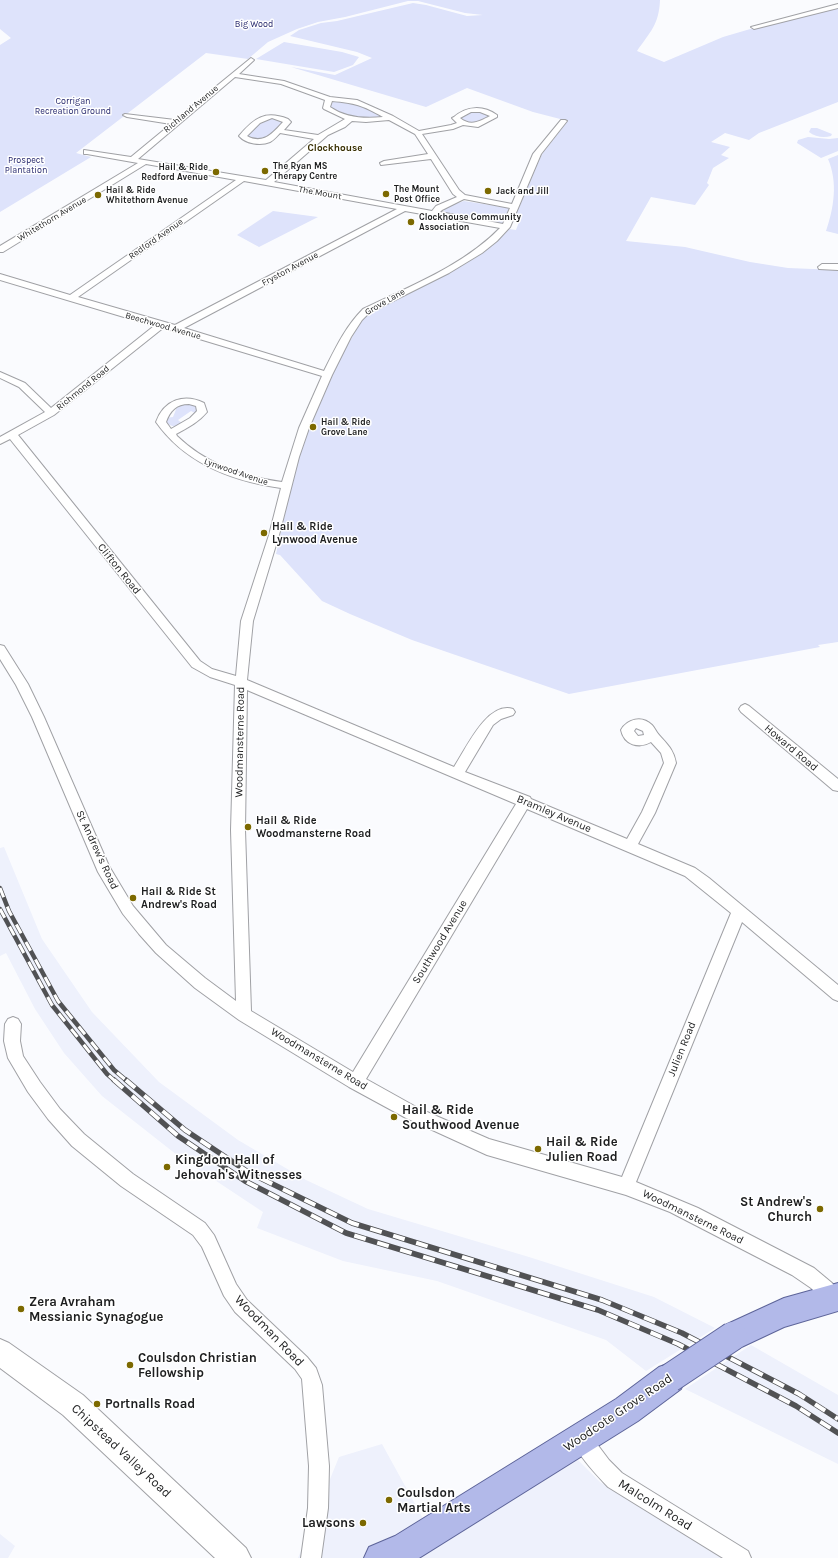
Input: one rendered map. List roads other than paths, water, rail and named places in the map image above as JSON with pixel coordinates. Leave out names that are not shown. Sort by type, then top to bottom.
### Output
[{"type":"main road","name":"Woodcote Grove Road","points":[[394,1555],[627,1410],[670,1378],[733,1336],[756,1323],[780,1313],[836,1298]]},
{"type":"main road","name":"Chipstead Valley Road","points":[[0,1352],[73,1405],[236,1558]]},
{"type":"street","points":[[754,27],[838,6]]},
{"type":"street","name":"Richland Avenue","points":[[133,160],[175,122],[251,60]]},
{"type":"street","points":[[233,75],[282,82],[329,99],[355,102],[369,106],[418,133],[456,192],[463,197],[515,206]]},
{"type":"street","points":[[329,99],[326,108],[339,115],[351,118],[375,120],[391,117]]},
{"type":"street","points":[[127,115],[175,122]]},
{"type":"street","points":[[264,116],[277,117],[286,120],[287,122],[279,131],[269,140],[264,141],[243,138],[243,136],[264,116]]},
{"type":"street","points":[[268,183],[320,138],[351,118]]},
{"type":"street","name":"Grove Lane","points":[[274,535],[294,457],[304,428],[327,375],[346,337],[366,311],[459,263],[498,237],[506,227],[537,154],[562,121]]},
{"type":"street","points":[[418,133],[440,130],[462,123]]},
{"type":"street","points":[[279,131],[320,138]]},
{"type":"street","name":"The Mount","points":[[87,152],[268,183],[506,227]]},
{"type":"street","points":[[384,164],[433,156]]},
{"type":"street","name":"Whitethorn Avenue","points":[[0,250],[145,162]]},
{"type":"street","name":"Redford Avenue","points":[[70,299],[242,179]]},
{"type":"street","points":[[434,214],[439,208],[463,197]]},
{"type":"street","name":"Fryston Avenue","points":[[176,328],[388,218],[403,208]]},
{"type":"street","points":[[822,267],[838,268]]},
{"type":"street","name":"Beechwood Avenue","points":[[0,277],[70,299],[176,328],[327,375]]},
{"type":"street","name":"Richmond Road","points":[[0,441],[51,413],[161,325]]},
{"type":"street","points":[[0,375],[22,385],[51,413]]},
{"type":"street","name":"Lynwood Avenue","points":[[169,434],[201,460],[261,482],[287,486]]},
{"type":"street","name":"Clifton Road","points":[[12,435],[196,664],[211,674],[241,682]]},
{"type":"street","name":"Woodmansterne Road","points":[[274,535],[247,621],[241,682],[238,830],[244,1015],[355,1082],[412,1113],[487,1147],[626,1187],[645,1193],[675,1206],[803,1272],[826,1288],[836,1298]]},
{"type":"street","name":"St Andrew's Road","points":[[0,649],[19,679],[38,717],[103,868],[128,910],[161,949],[221,999],[244,1015]]},
{"type":"street","name":"Bramley Avenue","points":[[241,682],[458,772],[690,872],[838,994]]},
{"type":"street","name":"Howard Road","points":[[745,709],[838,786]]},
{"type":"street","points":[[458,772],[489,722],[497,715],[509,712]]},
{"type":"street","points":[[630,846],[648,813],[670,763],[670,756],[666,750],[651,735]]},
{"type":"street","name":"Southwood Avenue","points":[[355,1082],[525,801]]},
{"type":"street","name":"Julien Road","points":[[626,1187],[739,911]]},
{"type":"street","name":"Woodman Road","points":[[13,1024],[12,1041],[16,1058],[34,1087],[54,1114],[78,1140],[127,1180],[199,1229],[208,1241],[230,1290],[242,1306],[276,1338],[310,1374],[313,1385],[319,1466],[318,1508],[312,1558]]},
{"type":"street","name":"Malcolm Road","points":[[581,1439],[602,1467],[615,1480],[741,1558]]},
{"type":"railway","points":[[0,888],[9,911],[58,1001],[114,1070],[127,1081]]},
{"type":"railway","points":[[0,909],[52,1005],[107,1074],[115,1081]]},
{"type":"railway","points":[[114,1080],[178,1136],[245,1181],[346,1233],[598,1310],[678,1344],[796,1406],[838,1433]]},
{"type":"railway","points":[[126,1080],[185,1130],[248,1172],[352,1223],[602,1300],[682,1333],[799,1394],[838,1419]]},
{"type":"place","name":"The Ryan MS Therapy Centre","points":[[265,171]]},
{"type":"place","name":"Hail & Ride Redford Avenue","points":[[216,172]]},
{"type":"place","name":"Jack and Jill","points":[[488,191]]},
{"type":"place","name":"The Mount Post Office","points":[[386,194]]},
{"type":"place","name":"Hail & Ride Whitethorn Avenue","points":[[98,195]]},
{"type":"place","name":"Clockhouse Community Association","points":[[411,222]]},
{"type":"place","name":"Hail & Ride Grove Lane","points":[[313,427]]},
{"type":"place","name":"Hail & Ride Lynwood Avenue","points":[[264,533]]},
{"type":"place","name":"Hail & Ride Woodmansterne Road","points":[[248,827]]},
{"type":"place","name":"Hail & Ride St Andrew's Road","points":[[133,898]]},
{"type":"place","name":"Hail & Ride Southwood Avenue","points":[[394,1117]]},
{"type":"place","name":"Hail & Ride Julien Road","points":[[538,1149]]},
{"type":"place","name":"Kingdom Hall of Jehovah's Witnesses","points":[[167,1167]]},
{"type":"place","name":"St Andrew's Church","points":[[820,1209]]},
{"type":"place","name":"Zera Avraham Messianic Synagogue","points":[[21,1309]]},
{"type":"place","name":"Coulsdon Christian Fellowship","points":[[130,1365]]},
{"type":"place","name":"Portnalls Road","points":[[97,1404]]},
{"type":"place","name":"Coulsdon Martial Arts","points":[[389,1500]]},
{"type":"place","name":"Lawsons","points":[[363,1523]]},
{"type":"district","name":"Clockhouse","points":[[335,148]]},
{"type":"park label","name":"Big Wood","points":[[254,24]]},
{"type":"park label","name":"Corrigan Recreation Ground","points":[[73,106]]},
{"type":"park label","name":"Prospect Plantation","points":[[26,166]]}]
